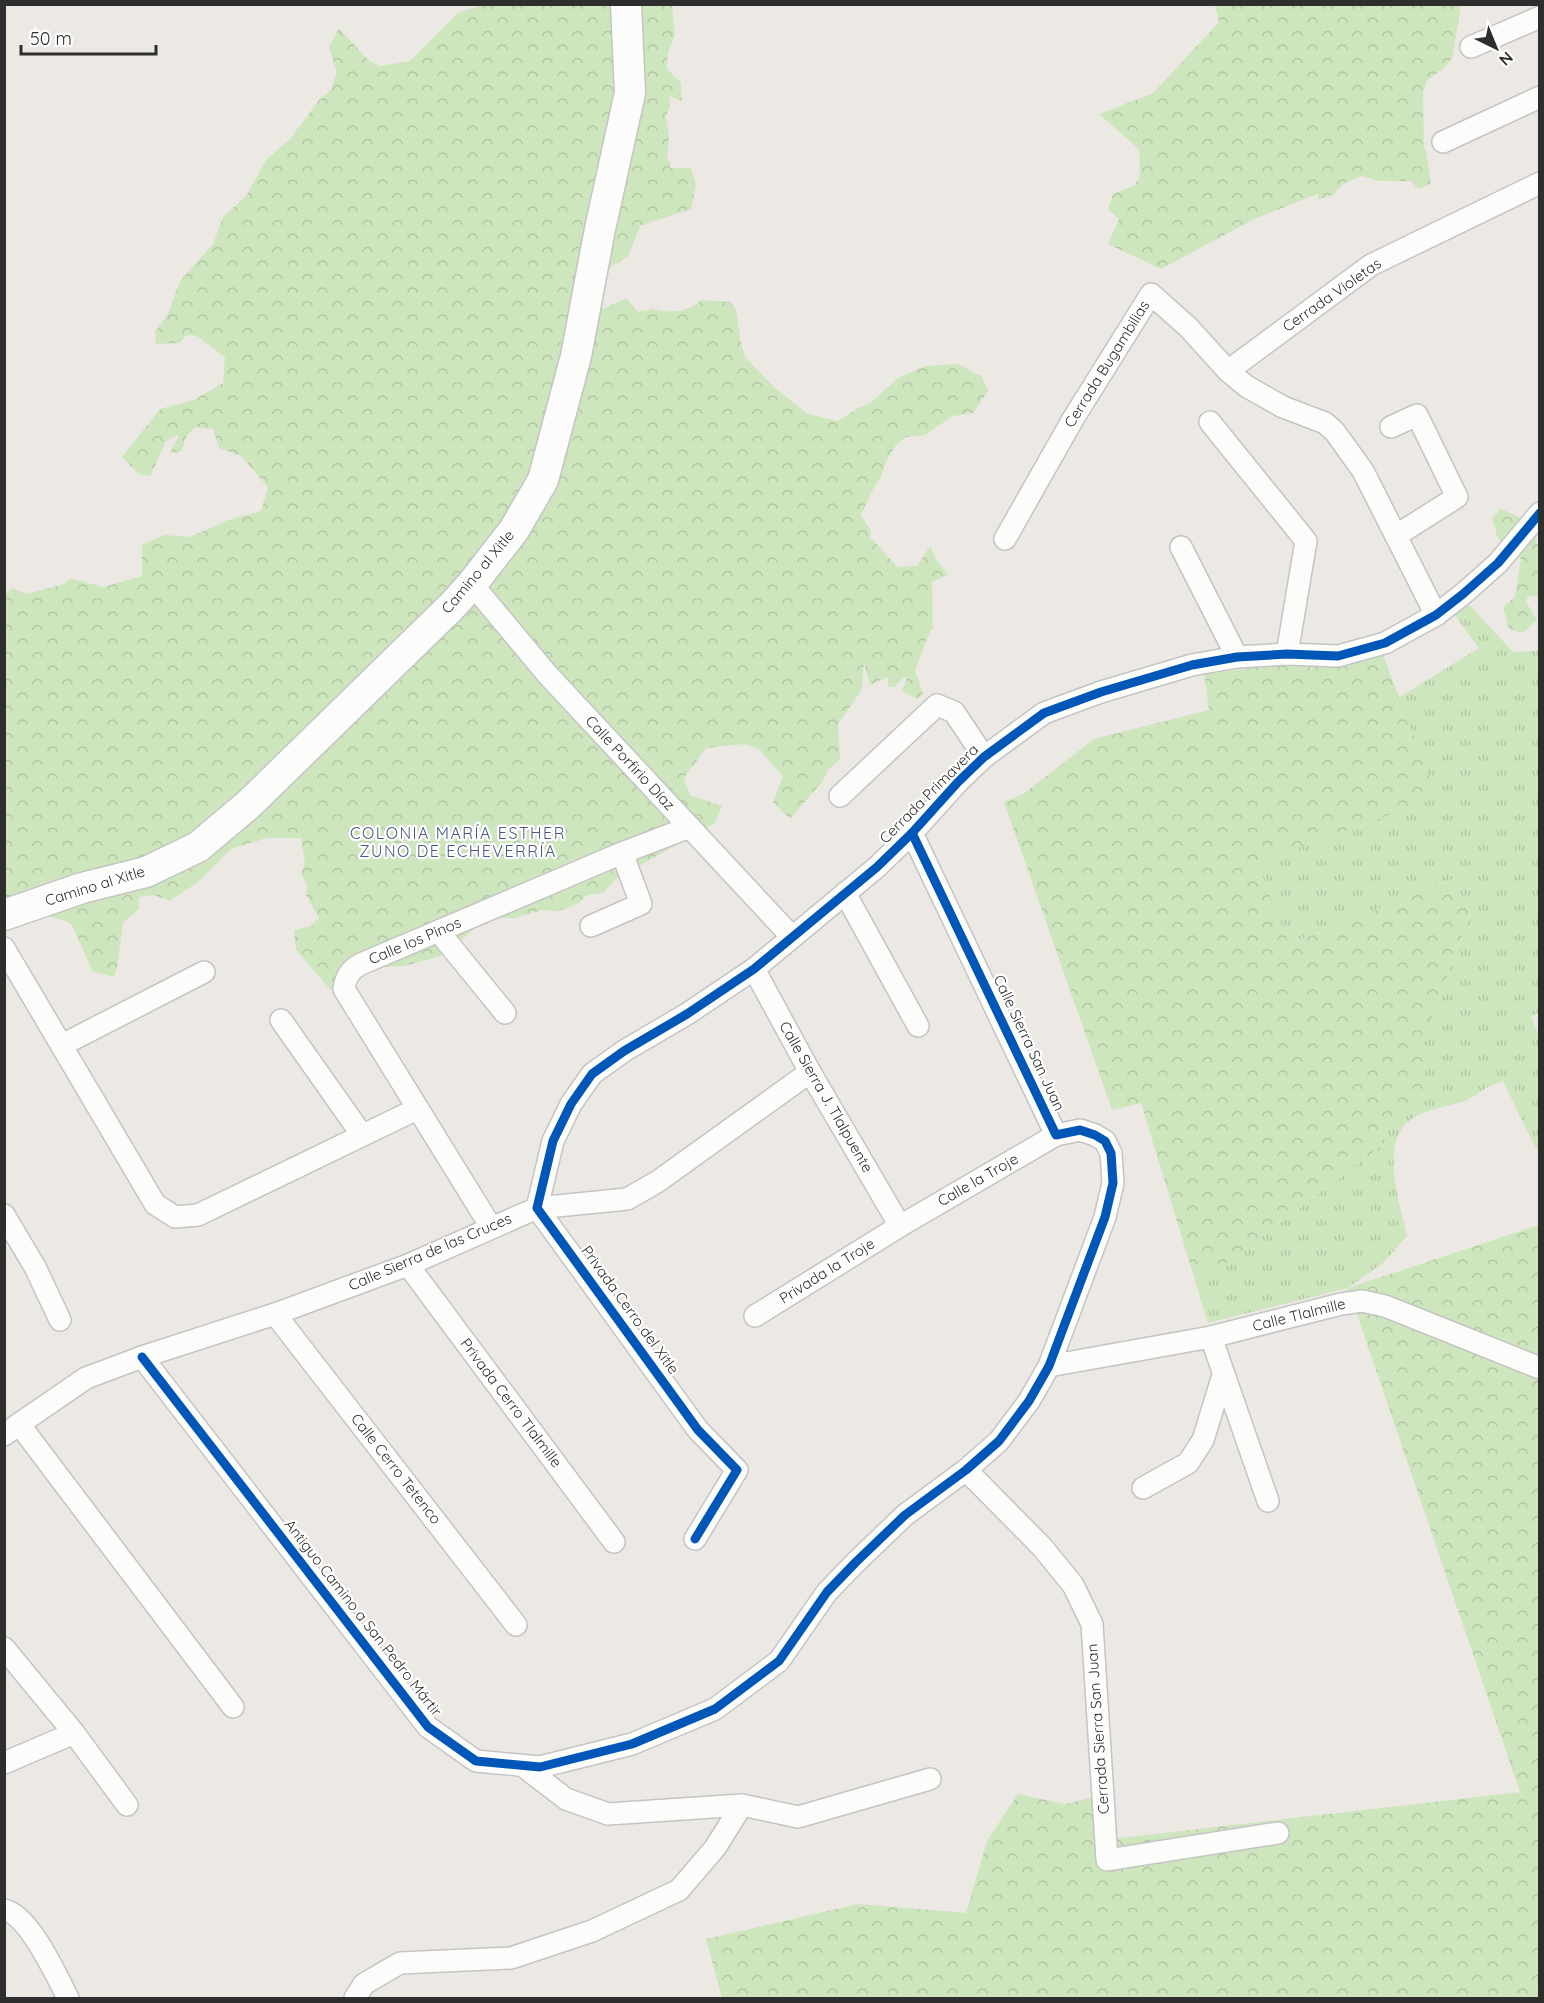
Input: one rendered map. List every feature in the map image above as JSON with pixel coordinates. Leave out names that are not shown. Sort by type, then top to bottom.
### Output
[{"type":"street","name":"Camino al Xitle","points":[[4,915],[82,888],[146,872],[198,847],[249,804],[472,584],[514,530],[543,480],[576,356],[600,229],[630,93],[626,4]]},
{"type":"street","points":[[1471,47],[1539,17]]},
{"type":"street","points":[[1443,142],[1539,97]]},
{"type":"street","name":"Cerrada Violetas","points":[[1228,371],[1371,265],[1539,183]]},
{"type":"street","name":"Cerrada Bugambilias","points":[[1005,539],[1073,419],[1151,294],[1189,328],[1228,371],[1257,394],[1283,408],[1325,423],[1335,432],[1363,471],[1436,615]]},
{"type":"street","points":[[1391,427],[1417,415],[1457,497],[1397,535]]},
{"type":"street","points":[[1210,422],[1306,541],[1287,654]]},
{"type":"street","name":"Cerrada Primavera","points":[[537,1208],[554,1142],[571,1104],[592,1074],[624,1051],[687,1014],[754,969],[877,867],[984,757],[1044,713],[1101,692],[1180,668],[1237,657],[1287,654],[1338,656],[1385,643],[1436,615],[1498,563],[1539,513]]},
{"type":"street","points":[[1181,548],[1237,657]]},
{"type":"street","name":"Calle Porfirio Díaz","points":[[472,584],[547,674],[792,937]]},
{"type":"street","points":[[840,796],[937,705],[954,712],[984,757]]},
{"type":"street","name":"Calle los Pinos","points":[[491,1227],[344,989],[346,978],[352,969],[622,853],[690,827]]},
{"type":"street","name":"Calle Sierra San Juan","points":[[912,833],[1056,1135],[1080,1131],[1095,1135],[1105,1141],[1111,1153],[1113,1182],[1105,1217],[1049,1366]]},
{"type":"street","points":[[591,926],[642,904],[622,853]]},
{"type":"street","points":[[845,893],[918,1026]]},
{"type":"street","points":[[439,932],[505,1013]]},
{"type":"street","points":[[4,948],[155,1203],[176,1216],[198,1215],[417,1109]]},
{"type":"street","name":"Calle Sierra J. Tlalpuente","points":[[754,969],[810,1072],[900,1226]]},
{"type":"street","points":[[62,1045],[204,972]]},
{"type":"street","points":[[281,1020],[362,1135]]},
{"type":"street","name":"Calle Sierra de las Cruces","points":[[12,1429],[86,1378],[142,1357],[275,1314],[408,1265],[537,1208],[627,1199],[657,1182],[810,1072]]},
{"type":"street","name":"Calle la Troje","points":[[900,1226],[1056,1135]]},
{"type":"street","name":"Privada Cerro del Xitle","points":[[537,1208],[698,1430],[738,1470],[694,1539]]},
{"type":"street","points":[[4,1215],[35,1267],[60,1320]]},
{"type":"street","name":"Privada la Troje","points":[[755,1317],[900,1226]]},
{"type":"street","name":"Privada Cerro Tlalmille","points":[[408,1265],[614,1542]]},
{"type":"street","name":"Calle Tlalmille","points":[[1049,1366],[1210,1337],[1341,1304],[1362,1301],[1385,1306],[1539,1368]]},
{"type":"street","name":"Calle Cerro Tetenco","points":[[275,1314],[516,1625]]},
{"type":"street","points":[[1210,1337],[1268,1502]]},
{"type":"street","name":"Antiguo Camino a San Pedro Mártir","points":[[142,1357],[428,1727],[476,1761],[540,1767],[632,1744],[715,1708],[779,1661],[827,1592],[905,1515],[966,1470],[999,1441],[1029,1401],[1049,1366]]},
{"type":"street","points":[[1143,1488],[1188,1463],[1203,1440],[1223,1375]]},
{"type":"street","points":[[12,1429],[233,1707]]},
{"type":"street","name":"Cerrada Sierra San Juan","points":[[966,1470],[1042,1547],[1073,1585],[1092,1624],[1107,1860],[1278,1833]]},
{"type":"street","points":[[4,1647],[74,1733],[127,1805]]},
{"type":"street","points":[[4,1763],[74,1733]]},
{"type":"street","points":[[523,1766],[566,1799],[608,1814],[742,1804],[798,1817],[930,1779]]},
{"type":"street","points":[[355,1998],[363,1984],[400,1963],[511,1958],[592,1931],[679,1890],[716,1848],[742,1804]]},
{"type":"street","points":[[4,1910],[11,1911],[29,1929],[46,1955],[68,1998]]},
{"type":"green space","points":[[477,5],[672,5],[675,35],[668,52],[667,69],[681,83],[682,101],[669,96],[670,106],[666,116],[669,137],[667,158],[670,168],[691,168],[696,184],[691,209],[640,226],[628,257],[612,266],[590,288],[603,309],[626,298],[639,313],[651,308],[670,312],[684,310],[701,300],[730,302],[736,310],[741,344],[746,358],[777,390],[808,414],[838,421],[869,404],[898,378],[925,366],[959,364],[982,376],[989,390],[973,413],[953,416],[925,435],[905,437],[896,445],[861,515],[871,531],[870,537],[898,567],[917,566],[930,546],[948,575],[932,582],[933,628],[915,670],[923,693],[917,699],[902,691],[907,678],[903,678],[894,687],[888,687],[888,677],[870,685],[864,662],[862,689],[838,724],[840,759],[828,770],[822,782],[790,819],[773,802],[783,776],[758,749],[744,744],[706,748],[684,778],[690,795],[722,806],[715,823],[616,879],[603,893],[587,895],[579,903],[557,911],[542,910],[516,918],[497,918],[474,929],[445,955],[404,966],[361,968],[331,990],[296,950],[294,930],[311,926],[319,918],[306,895],[307,885],[301,874],[305,863],[301,838],[267,838],[231,849],[198,882],[170,901],[154,895],[139,897],[139,909],[123,923],[114,977],[93,972],[71,923],[43,914],[5,932],[5,594],[12,588],[27,594],[64,584],[70,578],[103,587],[142,576],[142,545],[164,535],[190,537],[228,520],[261,511],[268,487],[241,456],[219,448],[213,429],[196,427],[187,435],[181,452],[170,453],[179,435],[166,441],[150,476],[139,474],[122,457],[160,409],[194,400],[223,383],[225,357],[197,336],[187,335],[179,343],[156,344],[155,332],[168,314],[180,281],[213,244],[223,217],[246,196],[266,160],[291,138],[319,100],[330,91],[337,73],[329,47],[339,28],[369,61],[380,66],[410,61],[459,12],[477,7]]},
{"type":"green space","points":[[1215,5],[1461,5],[1452,59],[1443,69],[1427,80],[1423,92],[1424,148],[1431,184],[1418,189],[1411,181],[1379,181],[1362,176],[1343,184],[1333,195],[1318,200],[1318,194],[1254,219],[1161,269],[1108,244],[1119,219],[1108,209],[1113,194],[1135,185],[1140,174],[1139,149],[1099,114],[1153,93],[1219,22]]},
{"type":"green space","points":[[1500,509],[1524,521],[1539,545],[1539,596],[1528,596],[1526,602],[1537,620],[1523,633],[1509,629],[1503,607],[1515,597],[1521,559],[1498,538],[1492,518]]},
{"type":"green space","points":[[1466,601],[1513,652],[1539,651],[1540,1012],[1531,1016],[1539,1036],[1539,1147],[1536,1149],[1503,1081],[1464,1101],[1413,1118],[1402,1128],[1396,1141],[1394,1156],[1394,1173],[1407,1236],[1383,1263],[1348,1288],[1208,1323],[1193,1274],[1227,1263],[1384,1144],[1387,1129],[1396,1110],[1426,1093],[1423,1044],[1470,913],[1453,879],[1289,944],[1257,862],[1436,798],[1398,698],[1479,648],[1453,613]]},
{"type":"green space","points":[[1383,655],[1437,798],[1257,862],[1289,944],[1453,879],[1470,913],[1423,1044],[1426,1093],[1396,1110],[1387,1129],[1384,1144],[1227,1263],[1193,1274],[1141,1103],[1112,1110],[1004,802],[1023,794],[1094,739],[1209,710],[1204,674],[1296,663],[1345,663]]},
{"type":"green space","points":[[1539,1225],[1539,1998],[722,1998],[706,1939],[858,1904],[966,1913],[987,1841],[1018,1794],[1065,1804],[1098,1796],[1102,1840],[1520,1792],[1348,1288]]},
{"type":"cycle path","points":[[695,1539],[737,1470],[698,1430],[537,1208],[553,1141],[571,1104],[592,1074],[624,1051],[687,1014],[754,969],[877,867],[984,757],[1044,713],[1101,692],[1192,665],[1237,657],[1287,654],[1338,656],[1385,643],[1436,615],[1463,594],[1498,563],[1540,513]]},
{"type":"cycle path","points":[[142,1357],[428,1727],[476,1761],[540,1767],[632,1744],[715,1709],[779,1661],[827,1592],[905,1515],[966,1470],[999,1441],[1029,1401],[1049,1366],[1105,1217],[1113,1183],[1111,1153],[1105,1141],[1080,1130],[1056,1135],[912,833]]},
{"type":"district","name":"COLONIA MARÍA ESTHER ZUNO DE ECHEVERRÍA","points":[[458,842]]}]
